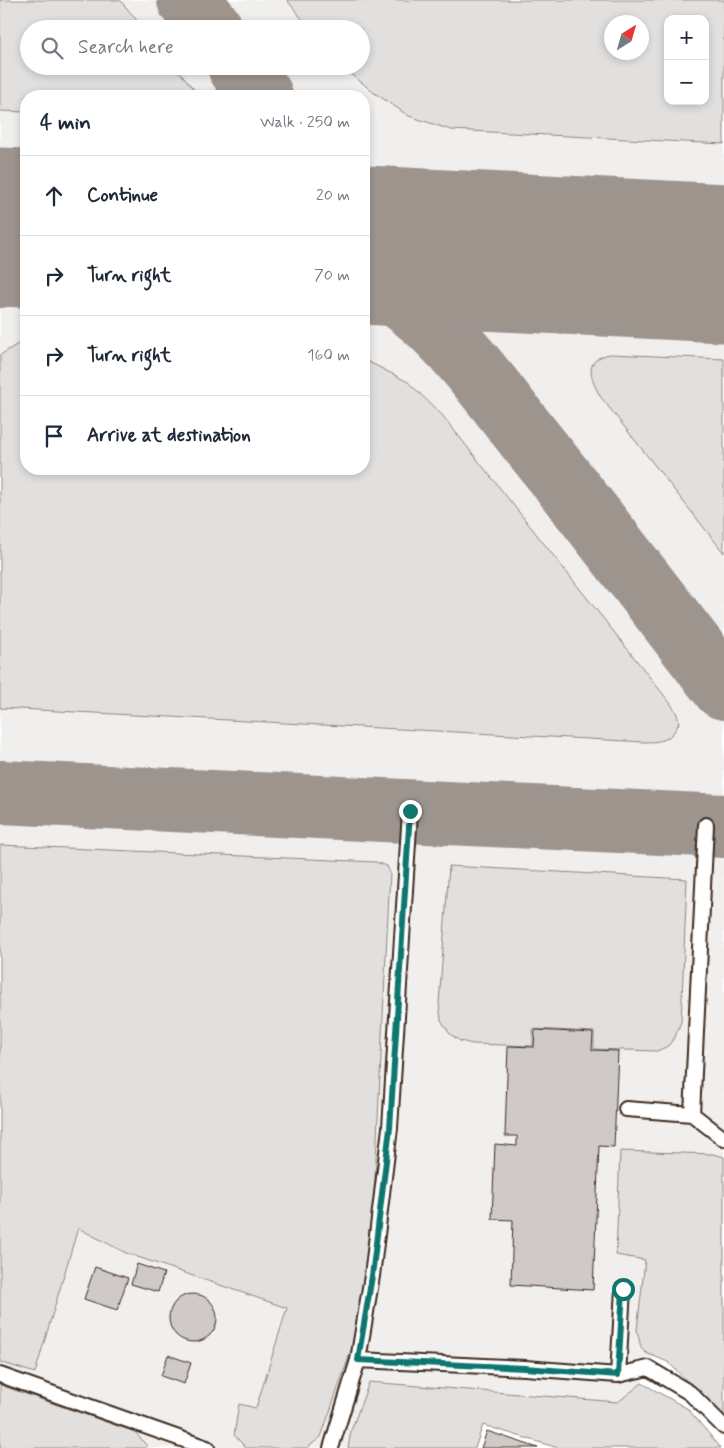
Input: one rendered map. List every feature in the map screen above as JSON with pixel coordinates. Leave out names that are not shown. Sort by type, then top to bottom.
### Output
[{"type":"lane","points":[[331,1448],[358,1360],[372,1276],[390,1128],[410,811]]},
{"type":"lane","points":[[692,1114],[706,825]]},
{"type":"lane","points":[[626,1109],[692,1114],[724,1139]]},
{"type":"lane","points":[[618,1375],[623,1289]]},
{"type":"lane","points":[[358,1360],[525,1368],[618,1375],[648,1368],[690,1393],[724,1427]]},
{"type":"lane","points":[[0,1375],[203,1447]]},
{"type":"shaded area","points":[[0,0],[724,0],[724,1216],[655,1353],[642,1383],[618,1402],[369,1382],[351,1431],[348,1448],[0,1448]]},
{"type":"shaded area","points":[[0,0],[120,0],[137,20],[20,20],[20,75],[182,75],[194,90],[20,90],[20,112],[0,111]]},
{"type":"shaded area","points":[[287,0],[724,0],[724,144],[451,130],[409,116],[373,92],[353,75],[370,75],[370,20],[303,20]]},
{"type":"shaded area","points":[[20,343],[20,475],[370,475],[370,363],[408,382],[442,415],[671,704],[677,714],[679,723],[676,729],[666,739],[645,742],[0,708],[0,355]]},
{"type":"shaded area","points":[[610,354],[724,359],[724,553],[600,396],[592,376],[592,365],[596,360]]},
{"type":"shaded area","points":[[0,845],[376,862],[387,866],[390,873],[375,1179],[368,1280],[352,1348],[321,1437],[307,1448],[246,1448],[234,1435],[239,1404],[256,1408],[287,1308],[126,1253],[78,1228],[35,1373],[0,1362]]},
{"type":"shaded area","points":[[449,866],[687,879],[681,1022],[675,1037],[668,1046],[657,1051],[594,1049],[594,1032],[533,1029],[533,1046],[473,1044],[460,1041],[450,1034],[441,1020],[439,1004]]},
{"type":"shaded area","points":[[620,1151],[713,1154],[724,1157],[724,1419],[668,1362],[646,1353],[641,1348],[637,1330],[645,1260],[616,1255]]},
{"type":"shaded area","points":[[369,1382],[618,1402],[642,1383],[688,1409],[721,1448],[558,1448],[483,1425],[475,1448],[348,1448],[351,1431]]},
{"type":"shaded area","points":[[0,1385],[135,1432],[147,1446],[146,1448],[0,1448]]},
{"type":"building","points":[[535,1030],[593,1033],[592,1050],[618,1051],[614,1147],[599,1146],[593,1290],[511,1285],[513,1220],[492,1219],[495,1144],[517,1146],[517,1136],[505,1136],[508,1046],[534,1047]]},
{"type":"building","points":[[137,1264],[164,1273],[158,1292],[131,1284]]},
{"type":"building","points":[[95,1267],[128,1278],[117,1310],[84,1299]]},
{"type":"building","points":[[193,1294],[202,1296],[210,1301],[215,1309],[217,1318],[215,1327],[210,1335],[202,1340],[193,1342],[184,1340],[176,1335],[171,1327],[169,1318],[171,1309],[176,1301],[184,1296]]},
{"type":"building","points":[[168,1355],[191,1363],[184,1384],[161,1376]]},
{"type":"building","points":[[487,1431],[538,1448],[481,1448]]},
{"type":"taxiway","points":[[189,0],[204,20]]},
{"type":"taxiway","points":[[246,75],[257,90]]},
{"type":"taxiway","points":[[370,207],[393,221],[437,237],[484,246],[579,255]]},
{"type":"taxiway","points":[[0,276],[20,266]]},
{"type":"taxiway","points":[[370,279],[390,290],[436,327],[477,372],[724,688]]},
{"type":"taxiway","points":[[0,792],[724,826]]},
{"type":"runway","points":[[0,227],[20,228]]},
{"type":"runway","points":[[370,245],[724,263]]},
{"type":"route","points":[[410,811],[390,1128],[372,1276],[358,1360],[525,1368],[618,1375],[623,1289]]}]
